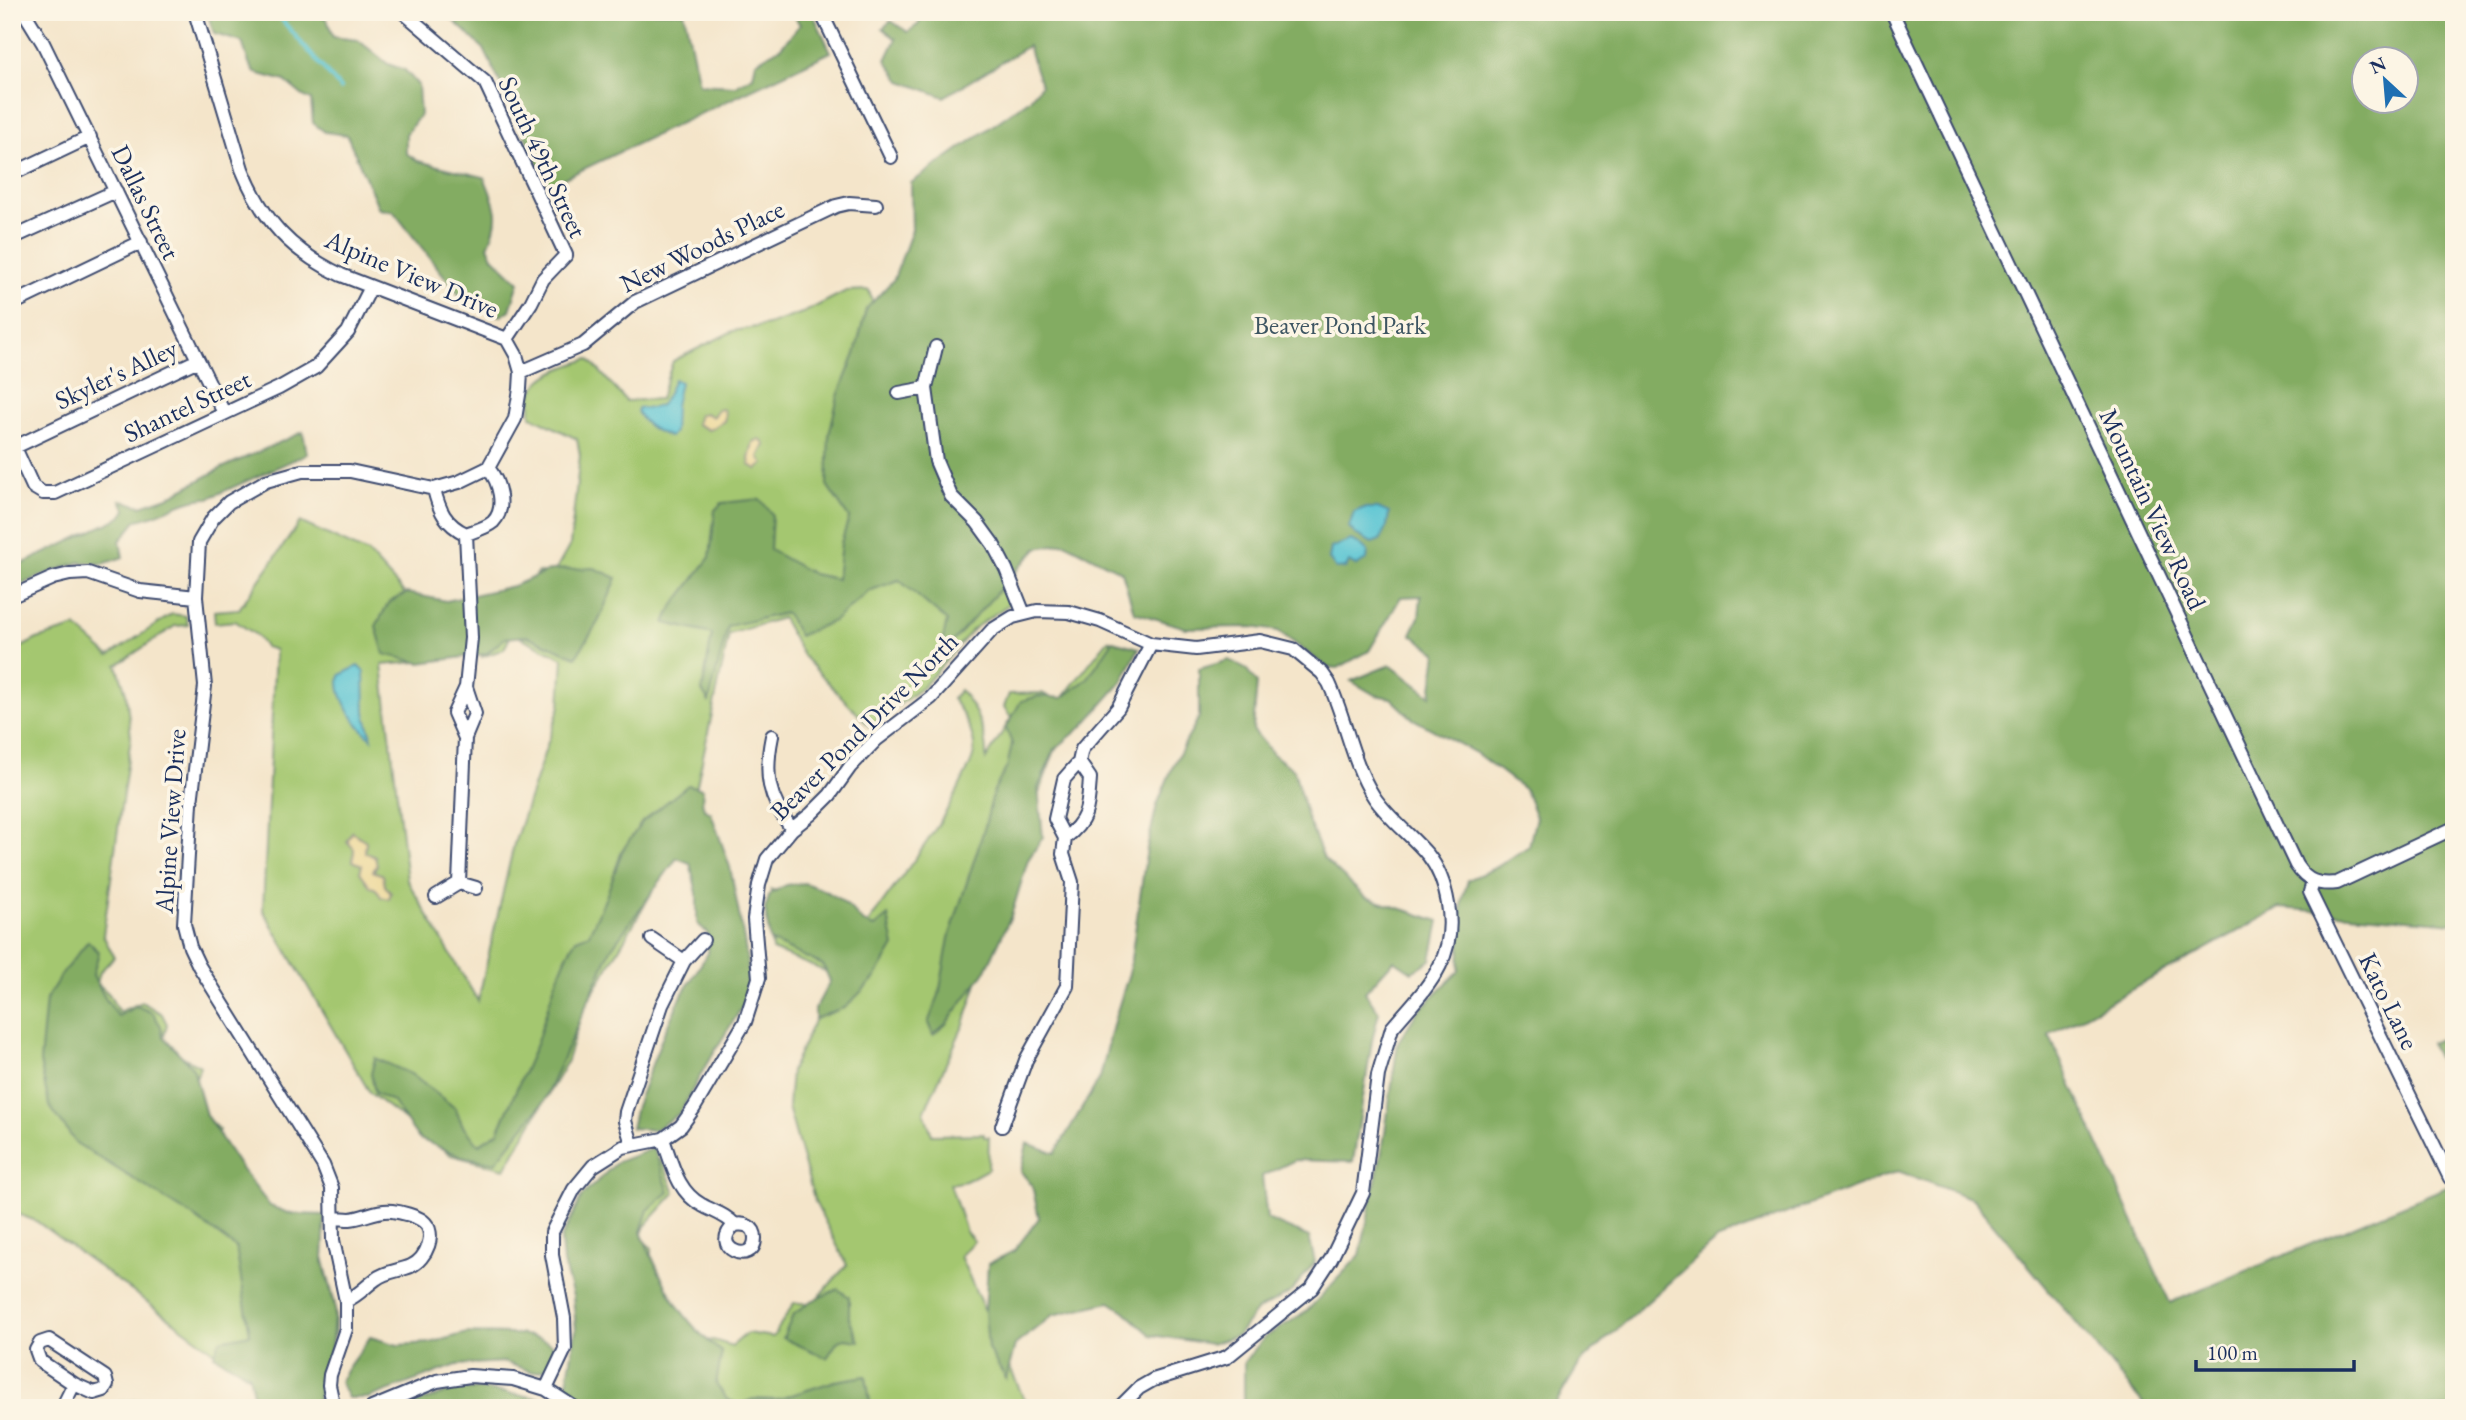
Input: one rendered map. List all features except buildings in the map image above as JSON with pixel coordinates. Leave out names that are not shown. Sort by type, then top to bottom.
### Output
[{"type":"street","name":"Alpine View Drive","points":[[195,12],[236,150],[252,194],[275,228],[317,263],[371,287],[507,338],[521,372],[515,419],[488,468]]},
{"type":"street","name":"South 49th Street","points":[[403,12],[485,82],[566,256],[543,279],[531,303],[507,338]]},
{"type":"street","points":[[821,12],[891,157]]},
{"type":"street","name":"Mountain View Road","points":[[1892,12],[2296,865],[2304,876],[2313,882]]},
{"type":"street","points":[[12,20],[25,13]]},
{"type":"street","name":"Dallas Street","points":[[25,13],[90,137],[224,413]]},
{"type":"street","points":[[12,174],[90,137]]},
{"type":"street","points":[[12,238],[116,191]]},
{"type":"street","name":"New Woods Place","points":[[521,372],[583,345],[635,302],[836,206],[849,203],[876,205]]},
{"type":"street","points":[[12,304],[141,242]]},
{"type":"street","name":"Shantel Street","points":[[14,444],[33,486],[43,493],[55,493],[297,379],[316,367],[348,332],[371,287]]},
{"type":"street","points":[[936,347],[926,388],[934,452],[939,468],[951,496],[977,522],[1006,569],[1024,614]]},
{"type":"street","name":"Skyler's Alley","points":[[14,444],[198,360]]},
{"type":"street","points":[[899,393],[926,388]]},
{"type":"street","points":[[488,468],[494,475],[500,507],[493,521],[466,534],[446,521],[438,507],[434,489],[459,482],[488,468]]},
{"type":"street","name":"Alpine View Drive","points":[[334,1408],[329,1385],[346,1329],[346,1301],[332,1240],[332,1188],[323,1165],[199,966],[184,924],[191,803],[205,686],[196,597],[199,542],[213,518],[229,502],[265,481],[302,471],[350,471],[434,489]]},
{"type":"street","points":[[465,738],[454,713],[466,687],[471,638],[466,534]]},
{"type":"street","points":[[12,596],[53,578],[89,573],[141,591],[196,597]]},
{"type":"street","name":"Beaver Pond Drive North","points":[[663,1139],[681,1126],[695,1108],[745,1022],[759,978],[754,919],[759,885],[767,859],[793,829],[830,794],[850,766],[876,740],[931,698],[992,630],[1024,614],[1037,611],[1069,612],[1100,621],[1151,644],[1195,649],[1260,641],[1293,649],[1322,673],[1329,683],[1374,797],[1436,865],[1445,885],[1451,921],[1448,947],[1442,966],[1392,1028],[1386,1041],[1378,1075],[1363,1193],[1331,1259],[1312,1288],[1227,1357],[1153,1380],[1139,1388],[1119,1408]]},
{"type":"street","points":[[1002,1126],[1027,1060],[1068,986],[1072,882],[1063,854],[1065,838],[1055,819],[1064,779],[1079,762],[1082,749],[1118,708],[1151,644]]},
{"type":"street","points":[[459,883],[465,738],[475,714],[466,687]]},
{"type":"street","points":[[772,736],[768,757],[769,790],[778,809],[793,829]]},
{"type":"street","points":[[1065,838],[1079,827],[1087,808],[1090,778],[1079,762]]},
{"type":"street","points":[[2313,882],[2337,883],[2454,828]]},
{"type":"street","name":"Kato Lane","points":[[2313,882],[2310,892],[2450,1178]]},
{"type":"street","points":[[436,897],[459,883],[476,888]]},
{"type":"street","points":[[652,939],[684,961]]},
{"type":"street","points":[[632,1144],[625,1121],[626,1112],[654,1024],[684,961],[703,940]]},
{"type":"street","points":[[546,1389],[565,1349],[564,1318],[552,1255],[552,1232],[574,1189],[593,1166],[632,1144],[663,1139],[684,1191],[704,1206],[729,1218],[735,1225]]},
{"type":"street","points":[[334,1217],[351,1219],[383,1210],[393,1211],[419,1219],[429,1230],[430,1242],[424,1255],[413,1265],[376,1278],[359,1295],[346,1301]]},
{"type":"street","points":[[49,1340],[104,1377],[107,1385],[104,1390],[94,1393],[74,1384],[40,1360],[36,1350],[40,1343],[49,1340]]},
{"type":"street","points":[[372,1408],[437,1381],[470,1376],[513,1380],[546,1389],[575,1408]]},
{"type":"street","points":[[62,1408],[74,1384]]},
{"type":"green space","points":[[207,12],[313,12],[327,19],[333,37],[358,40],[388,64],[405,70],[418,85],[420,115],[406,134],[406,153],[418,161],[484,177],[496,211],[495,227],[488,246],[493,257],[519,282],[510,310],[501,316],[467,305],[393,211],[379,209],[347,135],[325,132],[313,123],[311,100],[285,81],[255,73],[242,42],[214,34]]},
{"type":"green space","points":[[444,12],[684,12],[699,84],[735,86],[753,76],[756,62],[781,47],[800,25],[792,12],[812,12],[831,52],[552,184],[547,183],[484,49]]},
{"type":"green space","name":"Beaver Pond Park","points":[[919,12],[2454,12],[2454,923],[2280,908],[2049,1035],[2170,1303],[2454,1184],[2454,1408],[2147,1408],[1973,1199],[1898,1171],[1716,1240],[1580,1363],[1553,1408],[1244,1408],[1244,1362],[1265,1337],[1306,1312],[1360,1255],[1383,1146],[1398,1042],[1418,1011],[1459,971],[1462,901],[1468,880],[1497,867],[1529,846],[1536,817],[1525,790],[1476,753],[1413,719],[1391,698],[1375,695],[1351,681],[1390,665],[1431,696],[1437,653],[1411,634],[1419,617],[1421,596],[1401,597],[1369,651],[1338,668],[1327,667],[1278,631],[1251,627],[1186,628],[1134,612],[1122,572],[1065,543],[1037,548],[939,657],[947,621],[899,580],[869,591],[834,621],[799,636],[786,613],[728,626],[709,702],[702,691],[712,634],[665,623],[671,609],[710,557],[715,510],[722,503],[760,499],[772,514],[770,550],[813,574],[837,579],[841,543],[849,518],[827,485],[829,435],[838,396],[855,354],[866,309],[894,279],[912,230],[911,183],[1029,100],[1041,85],[1028,46],[944,97],[901,81],[886,60],[896,39],[883,28],[891,21],[908,32],[919,24]]},
{"type":"green space","points":[[869,290],[903,410],[1015,600],[973,629],[924,686],[870,727],[803,656],[782,618],[729,634],[695,794],[651,894],[583,1010],[566,1063],[505,1169],[451,1155],[370,1093],[263,910],[275,650],[265,647],[256,635],[235,621],[215,623],[214,611],[239,609],[300,522],[368,553],[408,597],[442,660],[382,665],[407,880],[478,1001],[514,844],[560,706],[563,658],[512,633],[504,649],[482,657],[480,598],[516,607],[538,572],[552,577],[570,545],[580,455],[577,439],[531,416],[532,393],[549,375],[589,359],[626,401],[660,399],[673,361],[733,331],[768,325],[805,312],[846,291]]},
{"type":"green space","points":[[303,432],[307,454],[209,498],[190,501],[137,520],[120,541],[123,557],[103,564],[80,562],[12,589],[12,562],[16,567],[121,517],[126,510],[121,500],[141,506],[168,497],[222,468]]},
{"type":"green space","points":[[594,568],[617,578],[598,622],[576,657],[527,636],[505,638],[486,654],[420,663],[384,654],[376,626],[389,602],[407,593],[446,601],[513,586],[551,570]]},
{"type":"green space","points":[[172,614],[186,616],[188,625],[175,626],[117,665],[126,693],[131,737],[103,935],[114,957],[100,972],[97,983],[108,993],[119,1012],[142,1002],[162,1014],[167,1024],[163,1041],[170,1050],[200,1066],[189,1100],[219,1130],[215,1140],[262,1208],[320,1245],[335,1304],[335,1332],[320,1373],[318,1408],[252,1408],[270,1392],[36,1221],[20,1215],[12,1206],[12,652],[37,639],[76,627],[109,656]]},
{"type":"green space","points":[[1108,640],[1117,644],[1054,753],[1026,828],[964,1024],[924,1112],[932,1135],[984,1134],[984,1137],[989,1137],[988,1169],[966,1181],[950,1184],[966,1232],[974,1241],[960,1256],[1028,1408],[841,1408],[841,1391],[780,1408],[595,1408],[656,1157],[663,1163],[675,1193],[645,1226],[640,1238],[652,1248],[652,1275],[702,1342],[713,1340],[732,1346],[747,1333],[773,1337],[794,1303],[813,1303],[847,1265],[815,1202],[788,1107],[791,1071],[835,975],[772,950],[769,920],[771,890],[824,890],[867,925],[932,834],[955,796],[971,762],[974,746],[971,731],[952,699],[960,690],[971,705],[983,732],[986,759],[1011,718],[1004,707],[1009,694],[1042,693],[1059,702]]},
{"type":"green space","points":[[1113,641],[1139,648],[1122,682],[1083,726],[1055,749],[1038,788],[1043,837],[1028,860],[1011,916],[986,970],[946,1024],[933,1035],[928,1023],[939,995],[949,938],[994,790],[1007,767],[1012,744],[1006,728],[1021,701],[1039,696],[1062,698],[1087,679]]},
{"type":"green space","points":[[1229,660],[1247,670],[1257,683],[1253,730],[1273,754],[1294,770],[1307,818],[1324,859],[1365,897],[1439,921],[1431,960],[1412,972],[1394,960],[1365,992],[1379,1012],[1353,1162],[1295,1160],[1262,1176],[1267,1219],[1309,1237],[1315,1262],[1290,1293],[1256,1311],[1237,1336],[1211,1344],[1151,1335],[1110,1302],[1053,1315],[1015,1345],[1006,1379],[988,1349],[985,1311],[988,1264],[1014,1251],[1039,1218],[1032,1185],[1021,1172],[1027,1143],[1055,1153],[1100,1078],[1129,973],[1147,848],[1157,805],[1173,766],[1199,717],[1199,669]]},
{"type":"green space","points":[[688,785],[703,789],[703,807],[711,813],[730,867],[749,974],[747,999],[680,1113],[654,1130],[631,1128],[636,1106],[664,1033],[683,993],[708,953],[708,934],[697,923],[697,893],[690,863],[677,858],[611,949],[544,1101],[495,1163],[461,1156],[419,1139],[392,1101],[375,1093],[371,1074],[375,1058],[411,1074],[455,1108],[464,1128],[479,1144],[498,1132],[537,1042],[568,953],[576,939],[589,934],[606,897],[622,851],[642,822]]},
{"type":"green space","points":[[804,883],[834,895],[871,926],[875,927],[888,916],[894,946],[875,978],[846,1007],[815,1019],[815,1009],[830,981],[823,965],[770,941],[765,909],[770,894],[786,885]]},
{"type":"green space","points":[[88,941],[99,952],[93,975],[105,998],[118,1016],[137,1006],[153,1013],[161,1026],[163,1036],[193,1068],[206,1115],[242,1170],[270,1206],[291,1214],[325,1215],[323,1261],[335,1307],[331,1349],[315,1408],[185,1408],[254,1398],[249,1375],[214,1355],[220,1340],[250,1334],[236,1248],[197,1219],[76,1143],[49,1105],[40,1062],[46,999]]},
{"type":"green space","points":[[2454,1033],[2454,1092],[2430,1043]]},
{"type":"green space","points":[[654,1148],[669,1192],[648,1210],[641,1232],[664,1282],[683,1313],[707,1340],[722,1352],[716,1384],[727,1399],[739,1405],[753,1399],[776,1400],[835,1381],[866,1376],[871,1408],[840,1401],[814,1408],[595,1408],[566,1388],[576,1330],[573,1296],[563,1263],[561,1239],[582,1196],[617,1162]]},
{"type":"green space","points":[[838,1289],[849,1297],[849,1318],[859,1341],[838,1341],[827,1358],[783,1338],[793,1315],[809,1302]]},
{"type":"green space","points":[[467,1333],[524,1335],[545,1341],[554,1346],[550,1368],[533,1372],[504,1362],[457,1365],[368,1398],[348,1398],[340,1382],[370,1337],[398,1345],[430,1343]]},
{"type":"green space","points":[[480,1389],[539,1398],[552,1408],[404,1408],[454,1390]]},
{"type":"green space","points":[[140,1400],[179,1408],[98,1408],[101,1405]]},
{"type":"sand","points":[[724,410],[724,421],[709,430],[696,424],[699,415],[705,413],[713,417],[716,411]]},
{"type":"sand","points":[[760,439],[765,445],[759,457],[764,464],[757,469],[750,465],[749,459],[753,442]]},
{"type":"sand","points":[[352,832],[366,841],[365,852],[375,857],[377,865],[373,871],[383,875],[385,886],[391,892],[389,899],[381,897],[376,889],[370,886],[360,872],[362,865],[353,861],[354,849],[347,841]]},
{"type":"water","points":[[674,379],[680,382],[675,405],[674,432],[670,437],[650,427],[637,411],[639,408],[654,408],[663,402]]},
{"type":"water","points":[[1364,508],[1378,508],[1389,513],[1387,526],[1380,540],[1372,543],[1355,534],[1349,527],[1354,512]]},
{"type":"water","points":[[1351,540],[1368,551],[1367,559],[1357,566],[1349,562],[1346,568],[1336,569],[1329,559],[1331,548]]},
{"type":"water","points":[[358,666],[364,672],[365,712],[372,739],[354,718],[340,692],[340,675]]},
{"type":"waterway","points":[[275,12],[341,89]]}]
